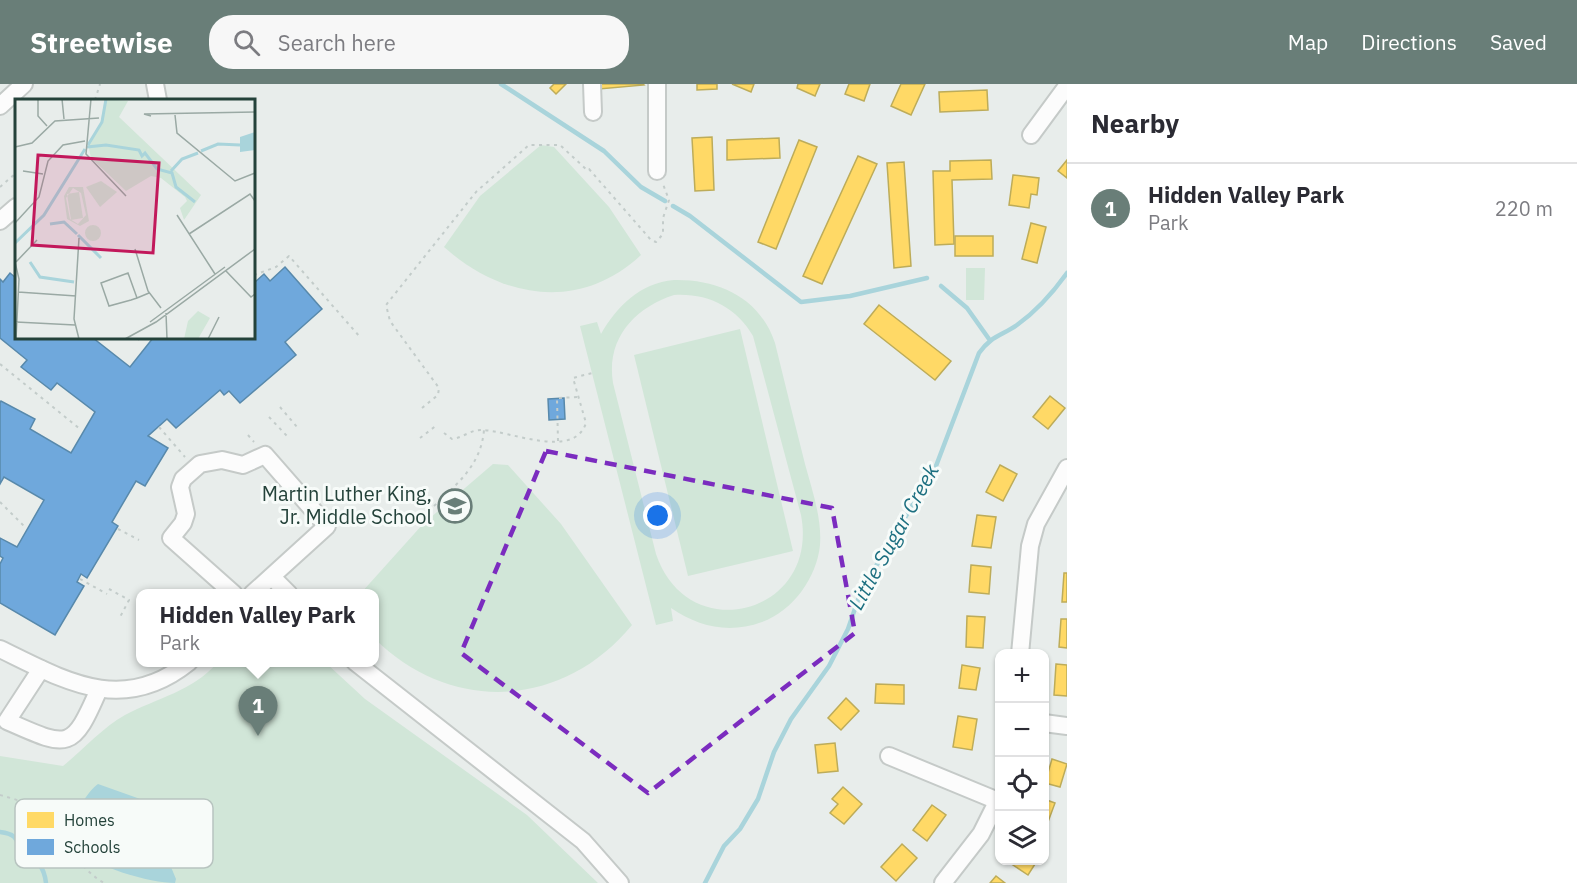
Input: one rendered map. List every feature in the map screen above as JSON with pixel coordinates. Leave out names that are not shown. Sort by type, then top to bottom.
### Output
[{"type":"street","points":[[0,106],[24,84]]},
{"type":"street","points":[[155,84],[158,99]]},
{"type":"street","points":[[592,84],[593,112]]},
{"type":"street","points":[[657,84],[657,171]]},
{"type":"street","points":[[1031,135],[1067,86]]},
{"type":"street","points":[[0,221],[15,208]]},
{"type":"street","points":[[228,589],[171,538],[183,523],[186,514],[180,487],[183,479],[200,464],[222,460],[243,465],[265,455],[327,526],[258,589]]},
{"type":"street","points":[[1020,649],[1030,546],[1036,524],[1067,468]]},
{"type":"street","points":[[272,577],[284,589]]},
{"type":"street","points":[[0,649],[72,684],[99,689],[140,687],[160,680],[182,667]]},
{"type":"street","points":[[360,667],[583,841],[620,883]]},
{"type":"street","points":[[41,669],[4,719],[50,740],[64,739],[80,731],[99,689]]},
{"type":"street","points":[[1049,724],[1067,726]]},
{"type":"street","points":[[889,756],[995,798]]},
{"type":"street","points":[[944,883],[981,834],[995,808]]},
{"type":"path","points":[[95,99],[100,84]]},
{"type":"path","points":[[422,408],[438,394],[439,388],[390,321],[386,305],[477,192],[529,145],[560,145],[587,171],[590,169],[651,240],[657,242],[663,234],[663,218],[669,200],[657,171]]},
{"type":"path","points":[[0,187],[15,174]]},
{"type":"path","points":[[255,274],[276,267],[289,256],[360,337]]},
{"type":"path","points":[[138,339],[142,342]]},
{"type":"path","points":[[0,364],[80,429]]},
{"type":"path","points":[[444,433],[452,440],[484,429],[545,441],[571,440],[584,429],[585,418],[573,378],[592,373]]},
{"type":"path","points":[[558,441],[557,398],[579,397]]},
{"type":"path","points":[[280,407],[297,426]]},
{"type":"path","points":[[269,417],[287,436]]},
{"type":"path","points":[[420,438],[437,425]]},
{"type":"path","points":[[159,426],[186,459]]},
{"type":"path","points":[[434,506],[474,465],[480,451],[484,429]]},
{"type":"path","points":[[0,502],[24,526]]},
{"type":"path","points":[[118,529],[139,540]]},
{"type":"path","points":[[81,579],[107,594]]},
{"type":"path","points":[[109,589],[129,600],[119,619]]},
{"type":"path","points":[[0,795],[15,800]]},
{"type":"path","points":[[84,868],[104,883]]},
{"type":"highlighted area","points":[[546,451],[832,508],[855,633],[648,793],[461,653]]},
{"type":"green space","points":[[541,145],[554,147],[609,207],[641,255],[617,273],[593,285],[567,291],[541,292],[516,287],[491,278],[467,265],[444,247],[480,196]]},
{"type":"green space","points":[[966,268],[985,268],[984,300],[966,300]]},
{"type":"green space","points":[[674,280],[707,283],[736,294],[759,314],[775,343],[816,504],[820,545],[809,581],[793,601],[773,617],[750,626],[715,627],[692,620],[671,608],[673,621],[656,625],[580,326],[597,322],[601,334],[622,305],[640,291]],"holes":[[[674,295],[698,296],[720,304],[738,317],[753,336],[801,515],[802,549],[791,576],[772,596],[748,607],[721,610],[695,602],[672,584],[656,554],[613,383],[614,353],[626,327],[635,317],[660,301]]]},
{"type":"green space","points":[[740,329],[793,551],[688,576],[634,355]]},
{"type":"green space","points":[[493,464],[508,465],[561,524],[632,625],[605,653],[574,673],[541,686],[507,692],[472,690],[438,681],[405,664],[379,642],[379,589],[365,589],[423,524]]},
{"type":"green space","points":[[213,667],[330,667],[365,699],[527,815],[598,883],[0,883],[0,756],[63,766],[117,720],[186,687]]},
{"type":"water","points":[[98,784],[140,799],[85,799]]},
{"type":"water","points":[[111,868],[171,868],[176,879],[175,883],[164,882]]},
{"type":"building: Homes","points":[[554,84],[566,84],[556,94],[550,88]]},
{"type":"building: Homes","points":[[599,84],[643,84],[644,85],[599,89]]},
{"type":"building: Homes","points":[[697,84],[717,84],[717,89],[697,90]]},
{"type":"building: Homes","points":[[732,84],[754,84],[751,92]]},
{"type":"building: Homes","points":[[798,84],[820,84],[815,96],[797,88]]},
{"type":"building: Homes","points":[[849,84],[870,84],[864,101],[845,94]]},
{"type":"building: Homes","points":[[901,84],[925,84],[911,115],[891,106]]},
{"type":"building: Homes","points":[[987,90],[988,110],[940,112],[939,92]]},
{"type":"building: Homes","points":[[712,137],[714,190],[695,191],[692,138]]},
{"type":"building: Homes","points":[[779,138],[780,158],[727,160],[727,140]]},
{"type":"building: Homes","points":[[799,140],[817,147],[776,249],[758,242]]},
{"type":"building: Homes","points":[[858,156],[877,164],[822,284],[803,276]]},
{"type":"building: Homes","points":[[991,160],[992,179],[952,180],[954,244],[935,245],[933,171],[950,171],[950,161]]},
{"type":"building: Homes","points":[[1067,160],[1067,178],[1058,171]]},
{"type":"building: Homes","points":[[904,162],[911,266],[894,268],[887,163]]},
{"type":"building: Homes","points":[[1013,175],[1039,178],[1037,195],[1031,194],[1029,208],[1009,205]]},
{"type":"building: Homes","points":[[1031,223],[1046,227],[1037,263],[1022,259]]},
{"type":"building: Homes","points":[[955,236],[993,236],[993,256],[955,256]]},
{"type":"building: Homes","points":[[879,305],[951,361],[935,380],[864,324]]},
{"type":"building: Homes","points":[[1050,396],[1065,408],[1048,429],[1033,417]]},
{"type":"building: Homes","points":[[1000,465],[1017,474],[1003,501],[986,492]]},
{"type":"building: Homes","points":[[977,515],[996,517],[991,548],[972,546]]},
{"type":"building: Homes","points":[[971,565],[991,567],[989,594],[969,592]]},
{"type":"building: Homes","points":[[1064,573],[1067,573],[1067,602],[1062,602]]},
{"type":"building: Homes","points":[[967,616],[985,617],[983,648],[966,647]]},
{"type":"building: Homes","points":[[1061,619],[1067,619],[1067,648],[1059,647]]},
{"type":"building: Homes","points":[[1056,664],[1067,665],[1067,696],[1054,695]]},
{"type":"building: Homes","points":[[962,665],[980,668],[976,690],[959,688]]},
{"type":"building: Homes","points":[[876,684],[904,685],[904,704],[875,703]]},
{"type":"building: Homes","points":[[846,698],[859,711],[841,730],[828,718]]},
{"type":"building: Homes","points":[[958,716],[977,719],[972,750],[953,747]]},
{"type":"building: Homes","points":[[835,743],[838,771],[818,773],[815,745]]},
{"type":"building: Homes","points":[[1052,759],[1067,764],[1060,787],[1049,784]]},
{"type":"building: Homes","points":[[843,787],[862,804],[844,824],[830,813],[838,804],[832,799]]},
{"type":"building: Homes","points":[[1049,801],[1055,803],[1049,819]]},
{"type":"building: Homes","points":[[932,805],[946,815],[927,841],[913,830]]},
{"type":"building: Homes","points":[[902,844],[917,858],[896,881],[881,867]]},
{"type":"building: Homes","points":[[1013,865],[1034,865],[1028,875]]},
{"type":"building: Homes","points":[[996,876],[1005,883],[990,883]]},
{"type":"building: Schools","points":[[285,267],[322,309],[285,342],[296,355],[240,403],[229,391],[224,395],[220,390],[176,428],[167,419],[148,436],[168,448],[145,486],[136,481],[112,522],[118,526],[87,578],[81,574],[77,582],[84,586],[55,635],[0,603],[0,564],[3,558],[0,556],[0,538],[17,547],[44,500],[4,477],[0,484],[0,403],[1,401],[35,419],[30,429],[71,453],[95,412],[57,383],[51,390],[21,367],[27,360],[0,338],[0,279],[3,282],[10,273],[15,277],[15,339],[94,339],[130,367],[152,339],[255,339],[255,282],[264,274],[270,281]]},
{"type":"building: Schools","points":[[564,398],[565,419],[549,420],[548,399]]},
{"type":"waterway","points":[[501,84],[604,151],[641,187],[665,201]]},
{"type":"waterway","points":[[673,206],[690,216],[801,302],[850,296],[927,278]]},
{"type":"waterway","name":"Little Sugar Creek","points":[[705,883],[724,846],[740,829],[758,799],[774,752],[791,719],[829,666],[848,629],[861,591],[936,466],[979,353],[992,340],[1032,314],[1067,273]]},
{"type":"waterway","points":[[941,286],[967,308],[989,339]]},
{"type":"waterway","points":[[0,832],[15,838]]},
{"type":"waterway","points":[[41,868],[46,883]]},
{"type":"place","name":"Martin Luther King, Jr. Middle School","points":[[455,506]]},
{"type":"place","name":"Hidden Valley Park","points":[[258,736]]}]
